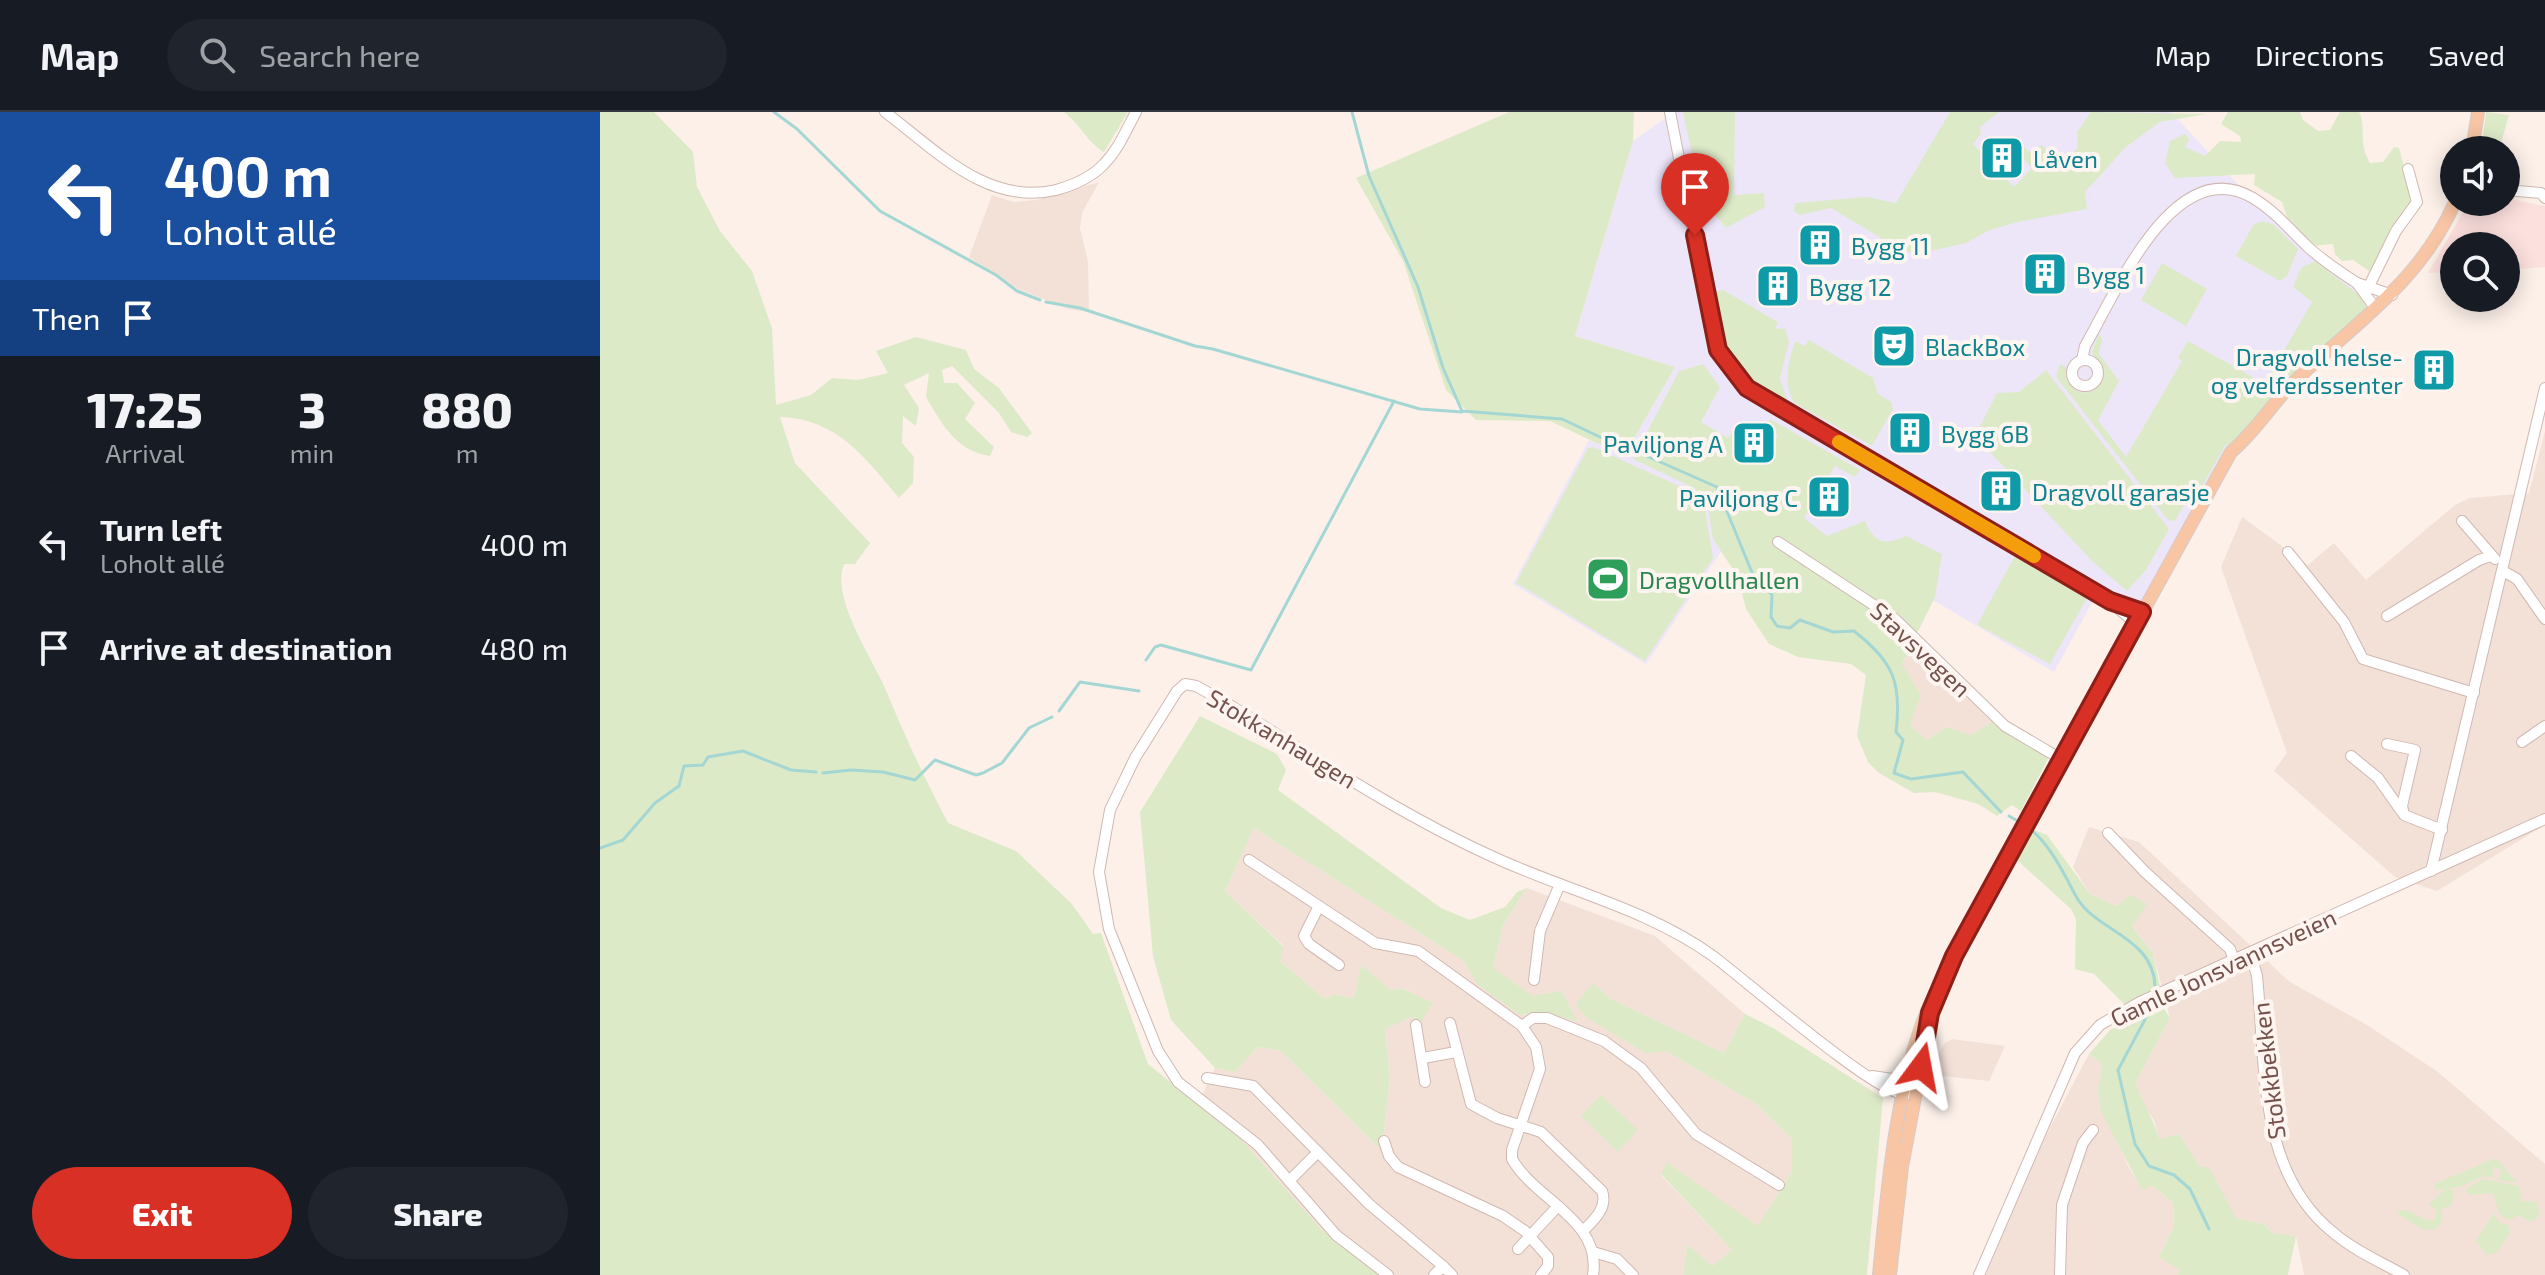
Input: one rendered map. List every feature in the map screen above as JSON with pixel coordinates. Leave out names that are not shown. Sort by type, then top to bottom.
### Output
[{"type":"main road","points":[[2474,136],[2478,112]]},
{"type":"main road","points":[[1879,1275],[1909,1093],[1930,1013],[1954,956],[2139,618],[2242,442],[2292,384],[2392,295],[2419,265],[2447,216]]},
{"type":"main road","points":[[1890,1275],[1909,1093],[1906,1081],[1923,1020],[1930,1013]]},
{"type":"street","points":[[885,112],[981,182],[1022,194],[1064,188],[1095,173],[1116,150],[1136,112]]},
{"type":"street","points":[[1670,112],[1714,337],[1718,350],[1737,378],[1760,397],[2139,618]]},
{"type":"street","points":[[2371,282],[2396,231],[2417,202],[2408,169]]},
{"type":"street","points":[[2082,360],[2085,346],[2163,218],[2183,200],[2202,192],[2223,191],[2250,196],[2278,216],[2309,248],[2357,283],[2392,295]]},
{"type":"street","points":[[2520,191],[2544,194]]},
{"type":"street","points":[[2357,283],[2376,309]]},
{"type":"street","points":[[2431,871],[2542,418],[2545,388]]},
{"type":"street","points":[[2462,521],[2491,556],[2517,579],[2545,619]]},
{"type":"street","name":"Stavsvegen","points":[[1778,542],[1895,619],[2005,726],[2061,759]]},
{"type":"street","points":[[2288,552],[2344,622],[2363,659],[2435,684],[2474,693]]},
{"type":"street","points":[[2387,616],[2479,560],[2491,556]]},
{"type":"street","name":"Stokkanhaugen","points":[[1388,1275],[1336,1235],[1250,1137],[1190,1094],[1172,1073],[1153,1038],[1103,909],[1099,861],[1110,810],[1135,758],[1177,691],[1185,684],[1196,686],[1451,837],[1658,923],[1706,952],[1833,1053],[1909,1093]]},
{"type":"street","points":[[2522,742],[2545,726]]},
{"type":"street","points":[[2387,744],[2415,750],[2402,812]]},
{"type":"street","points":[[2351,756],[2383,783],[2409,819],[2442,830]]},
{"type":"street","name":"Gamle Jonsvannsveien","points":[[1979,1275],[2059,1085],[2082,1042],[2121,1012],[2545,819]]},
{"type":"street","points":[[2108,833],[2145,872],[2230,949],[2234,960]]},
{"type":"street","points":[[1249,860],[1375,943],[1418,951],[1522,1026],[1536,1047],[1540,1069],[1512,1150],[1514,1163],[1583,1231],[1593,1252],[1593,1275]]},
{"type":"street","points":[[1534,980],[1540,931],[1560,884]]},
{"type":"street","points":[[1319,906],[1304,936],[1309,944],[1339,965]]},
{"type":"street","name":"Stokkbekken","points":[[2251,954],[2257,976],[2271,1122],[2286,1172],[2308,1207],[2335,1235],[2404,1275]]},
{"type":"street","points":[[1522,1026],[1533,1018],[1543,1017],[1604,1041],[1641,1068],[1696,1134],[1779,1185]]},
{"type":"street","points":[[1450,1023],[1471,1104],[1544,1135],[1602,1191],[1601,1212],[1583,1231]]},
{"type":"street","points":[[1416,1025],[1425,1082]]},
{"type":"street","points":[[1423,1058],[1456,1052]]},
{"type":"street","name":"Stokkanhaugen","points":[[1872,1076],[1906,1081]]},
{"type":"street","points":[[1207,1078],[1253,1086],[1369,1204],[1452,1275]]},
{"type":"street","points":[[2060,1275],[2062,1205],[2083,1143],[2093,1130]]},
{"type":"street","points":[[1384,1141],[1389,1156],[1402,1170],[1485,1206],[1529,1235],[1548,1257],[1548,1266],[1541,1275]]},
{"type":"street","points":[[1289,1181],[1318,1152]]},
{"type":"street","points":[[1518,1249],[1558,1206]]},
{"type":"street","points":[[1593,1252],[1617,1259],[1633,1275]]},
{"type":"street","points":[[1434,1275],[1443,1266]]},
{"type":"shaded area","points":[[1674,112],[2171,112],[2249,196],[2364,296],[2368,310],[2238,448],[2136,624],[2094,599],[2054,672],[1758,496],[1646,664],[1513,584],[1589,440],[1624,456],[1675,367],[1575,336],[1633,141]]},
{"type":"shaded area","points":[[1099,182],[1082,213],[1080,228],[1088,262],[1089,312],[1068,309],[1018,289],[969,257],[992,195],[1014,202],[1036,200]]},
{"type":"shaded area","points":[[2520,201],[2545,206],[2545,267],[2520,269],[2520,232],[2452,232],[2461,216],[2520,216]]},
{"type":"shaded area","points":[[2440,252],[2440,273],[2428,273]]},
{"type":"shaded area","points":[[2545,431],[2545,825],[2437,891],[2395,877],[2274,771],[2287,753],[2221,567],[2242,517],[2308,565],[2334,543],[2366,580],[2455,505],[2470,498],[2529,493]]},
{"type":"shaded area","points":[[1914,639],[1993,721],[1971,735],[1947,727],[1927,740],[1910,725],[1902,664]]},
{"type":"shaded area","points":[[2089,827],[2139,842],[2290,982],[2367,1025],[2438,1072],[2545,1164],[2545,1275],[2304,1275],[2296,1236],[2272,1233],[2264,1224],[2235,1218],[2209,1168],[2200,1167],[2179,1134],[2159,1140],[2154,1120],[2144,1107],[2136,1082],[2170,1018],[2153,953],[2117,906],[2090,894],[2073,867]]},
{"type":"shaded area","points":[[1254,828],[1464,961],[1478,984],[1520,1015],[1548,1013],[1577,1022],[1514,986],[1493,968],[1503,925],[1527,888],[1655,936],[1745,1014],[1724,1053],[1611,999],[1593,984],[1666,1051],[1756,1104],[1792,1139],[1792,1171],[1758,1227],[1667,1162],[1661,1175],[1732,1250],[1712,1266],[1687,1245],[1683,1275],[1378,1275],[1322,1230],[1238,1136],[1199,1102],[1215,1068],[1235,1072],[1258,1047],[1281,1051],[1382,1151],[1390,1077],[1385,1029],[1433,1004],[1403,988],[1391,990],[1361,966],[1354,998],[1334,994],[1325,999],[1280,961],[1284,946],[1225,891]]},
{"type":"shaded area","points":[[1952,1039],[2005,1046],[1989,1081],[1943,1076],[1937,1079],[1930,1071],[1944,1044]]},
{"type":"shaded area","points":[[2089,1054],[2102,1064],[2098,1087],[2100,1110],[2111,1126],[2128,1166],[2142,1189],[2153,1186],[2174,1204],[2173,1228],[2159,1257],[2181,1270],[2177,1275],[1986,1275],[2037,1152]]},
{"type":"green space","points":[[600,112],[654,112],[693,152],[697,187],[720,231],[752,271],[772,328],[776,405],[811,395],[832,378],[858,380],[888,373],[876,351],[916,337],[966,350],[974,369],[999,388],[1032,433],[1027,437],[1011,432],[999,413],[952,366],[942,370],[944,383],[957,383],[975,403],[965,419],[994,447],[990,456],[978,453],[951,435],[938,417],[926,397],[929,373],[904,385],[919,408],[916,426],[903,416],[902,443],[914,457],[913,483],[899,498],[861,455],[834,433],[800,419],[780,417],[795,463],[870,543],[855,564],[844,564],[841,579],[843,595],[856,630],[948,823],[1016,851],[1072,904],[1093,934],[1101,933],[1148,1064],[1238,1136],[1322,1230],[1378,1275],[600,1275]]},
{"type":"green space","points":[[1064,112],[1128,112],[1104,152]]},
{"type":"green space","points":[[1509,112],[1634,112],[1633,141],[1575,336],[1675,367],[1624,456],[1550,421],[1476,420],[1446,390],[1403,261],[1356,178]]},
{"type":"green space","points":[[1683,112],[1735,112],[1734,195],[1764,193],[1765,207],[1726,228],[1702,199]]},
{"type":"green space","points":[[1950,112],[1999,112],[1980,127],[1981,134],[1973,144],[2014,187],[2032,168],[2012,147],[2016,139],[2029,152],[2042,145],[2051,154],[2045,162],[2057,172],[2078,147],[2077,132],[2091,112],[2206,114],[2160,122],[2126,147],[2085,192],[2087,209],[2018,222],[1990,230],[1966,243],[1918,254],[1901,250],[1831,208],[1799,215],[1794,211],[1795,203],[1867,197],[1896,203]]},
{"type":"green space","points":[[2228,112],[2300,112],[2303,120],[2318,131],[2330,130],[2340,112],[2359,112],[2364,147],[2370,163],[2383,162],[2394,147],[2399,148],[2413,200],[2372,273],[2353,260],[2342,261],[2335,254],[2333,244],[2313,246],[2287,217],[2282,202],[2254,185],[2255,174],[2175,178],[2165,163],[2170,141],[2185,134],[2189,139],[2185,147],[2205,156],[2220,141],[2241,142],[2240,136],[2221,124]]},
{"type":"green space","points":[[2486,112],[2509,115],[2503,136],[2483,136]]},
{"type":"green space","points":[[2262,221],[2273,224],[2298,249],[2287,276],[2280,281],[2236,256],[2253,225]]},
{"type":"green space","points":[[2315,261],[2363,298],[2366,308],[2292,377],[2232,448],[2226,444],[2195,499],[2189,496],[2175,521],[2168,520],[2056,377],[2060,364],[2066,367],[2077,391],[2094,390],[2102,378],[2092,352],[2099,333],[2102,339],[2099,354],[2119,381],[2098,420],[2126,457],[2182,361],[2178,358],[2188,341],[2265,384],[2312,302],[2293,287],[2301,268]]},
{"type":"green space","points":[[2162,263],[2207,289],[2186,326],[2141,300]]},
{"type":"green space","points":[[1723,290],[1778,322],[1775,328],[1785,329],[1789,341],[1780,379],[1789,404],[1787,407],[1753,384],[1732,361],[1720,333],[1711,293]]},
{"type":"green space","points":[[1809,340],[1873,378],[1878,394],[1891,402],[1893,409],[1872,446],[1794,403],[1788,380],[1790,357],[1795,341],[1805,346]]},
{"type":"green space","points":[[1703,364],[1720,387],[1701,422],[1728,438],[1731,434],[1738,439],[1733,449],[1761,465],[1778,435],[1766,426],[1770,419],[1860,470],[1855,477],[1835,466],[1804,518],[1827,536],[1865,521],[1876,538],[1892,541],[1906,536],[1942,554],[1935,597],[1902,664],[1921,695],[1910,725],[1927,740],[1947,727],[1971,735],[1993,721],[2050,755],[2021,811],[2012,805],[1997,816],[1978,804],[1935,792],[1914,793],[1879,773],[1868,762],[1857,736],[1866,675],[1851,664],[1798,657],[1769,644],[1746,609],[1738,577],[1713,539],[1707,502],[1694,488],[1633,459],[1679,371]]},
{"type":"green space","points":[[2046,370],[2169,529],[2146,570],[2127,591],[2093,562],[1975,436],[1997,393],[2019,392]]},
{"type":"green space","points":[[1593,447],[1690,491],[1704,504],[1713,558],[1645,661],[1516,583],[1588,448]]},
{"type":"green space","points":[[2016,554],[2089,594],[2050,664],[1977,625]]},
{"type":"green space","points":[[1200,716],[1277,754],[1286,770],[1278,790],[1441,908],[1470,920],[1505,907],[1517,892],[1527,888],[1503,925],[1493,968],[1533,996],[1561,991],[1578,1022],[1548,1013],[1520,1015],[1477,984],[1464,961],[1254,828],[1225,891],[1284,947],[1280,961],[1325,999],[1334,994],[1354,998],[1361,965],[1391,990],[1402,988],[1433,1003],[1422,1021],[1411,1017],[1385,1029],[1390,1077],[1382,1151],[1281,1051],[1258,1047],[1235,1072],[1215,1068],[1171,1020],[1153,956],[1140,812]]},
{"type":"green space","points":[[2034,830],[2047,835],[2090,894],[2117,906],[2131,895],[2147,904],[2132,926],[2153,953],[2160,987],[2124,1004],[2094,974],[2075,969],[2076,919],[2071,909],[2017,860]]},
{"type":"green space","points":[[1593,983],[1611,999],[1724,1053],[1745,1014],[1773,1028],[1883,1098],[1867,1275],[1683,1275],[1687,1244],[1712,1266],[1732,1250],[1661,1174],[1667,1162],[1758,1226],[1792,1171],[1792,1139],[1756,1104],[1666,1051],[1646,1053],[1587,1018],[1575,1005]]},
{"type":"green space","points":[[2160,1003],[2170,1018],[2136,1082],[2159,1139],[2179,1134],[2200,1167],[2209,1167],[2236,1218],[2264,1224],[2272,1233],[2296,1236],[2288,1275],[2177,1275],[2180,1270],[2159,1257],[2173,1228],[2174,1204],[2153,1186],[2142,1190],[2100,1110],[2098,1087],[2102,1064],[2089,1054],[2110,1030]]},
{"type":"green space","points":[[1601,1095],[1638,1130],[1618,1152],[1581,1116]]},
{"type":"green space","points":[[2496,1158],[2518,1183],[2498,1180],[2502,1171],[2493,1166],[2494,1178],[2484,1176],[2460,1187],[2436,1190],[2434,1184]]},
{"type":"green space","points":[[2484,1179],[2519,1186],[2522,1201],[2537,1202],[2540,1216],[2531,1222],[2518,1215],[2511,1220],[2499,1213],[2492,1193],[2472,1195],[2466,1192],[2467,1188]]},
{"type":"green space","points":[[2445,1189],[2454,1190],[2452,1205],[2442,1209],[2442,1221],[2436,1229],[2423,1230],[2396,1213],[2405,1211],[2434,1220],[2437,1211],[2429,1204]]},
{"type":"green space","points":[[2494,1213],[2499,1222],[2508,1225],[2510,1233],[2496,1253],[2487,1255],[2476,1241]]},
{"type":"waterway","points":[[774,112],[797,129],[880,211],[996,275],[1017,291],[1040,300]]},
{"type":"waterway","points":[[1352,112],[1369,176],[1418,287],[1443,368],[1462,411],[1562,419],[1619,446]]},
{"type":"waterway","points":[[1046,302],[1080,308],[1195,346],[1420,409],[1462,412]]},
{"type":"waterway","points":[[1146,660],[1155,647],[1161,645],[1251,670],[1394,401]]},
{"type":"waterway","name":"Stokkbekken","points":[[1642,454],[1717,487],[1753,575],[1772,595],[1771,617],[1777,626],[1790,628],[1800,620],[1833,632],[1854,631],[1886,663],[1896,686],[1896,732],[1903,740],[1894,773],[1911,779],[1963,772],[2001,812]]},
{"type":"waterway","points":[[1059,711],[1080,682],[1139,691]]},
{"type":"waterway","points":[[823,773],[851,770],[883,772],[915,780],[935,760],[976,775],[1002,763],[1029,728],[1052,717]]},
{"type":"waterway","points":[[600,848],[623,840],[655,803],[679,786],[684,766],[703,765],[708,757],[743,751],[791,770],[816,772]]},
{"type":"waterway","name":"Stokkbekken","points":[[2009,816],[2023,824]]},
{"type":"waterway","name":"Stokkbekken","points":[[2029,828],[2051,852],[2086,909],[2123,936],[2145,957],[2152,970],[2155,987]]},
{"type":"waterway","name":"Stokkbekken","points":[[2149,1012],[2118,1070],[2135,1144],[2149,1166],[2174,1175],[2190,1189],[2209,1229]]},
{"type":"slow traffic","points":[[1839,442],[2034,556]]},
{"type":"place","name":"Låven","points":[[2002,158]]},
{"type":"place","name":"Bygg 11","points":[[1820,245]]},
{"type":"place","name":"Bygg 1","points":[[2045,274]]},
{"type":"place","name":"Bygg 12","points":[[1778,286]]},
{"type":"place","name":"BlackBox","points":[[1894,346]]},
{"type":"place","name":"Dragvoll helse- og velferdssenter","points":[[2434,370]]},
{"type":"place","name":"Bygg 6B","points":[[1910,433]]},
{"type":"place","name":"Paviljong A","points":[[1754,443]]},
{"type":"place","name":"Dragvoll garasje","points":[[2001,491]]},
{"type":"place","name":"Paviljong C","points":[[1829,497]]},
{"type":"place","name":"Dragvollhallen","points":[[1608,579]]},
{"type":"route","points":[[1695,235],[1718,350],[1747,388],[2110,601],[2142,612],[1942,980],[1930,1013],[1931,1022],[1921,1067]]}]
